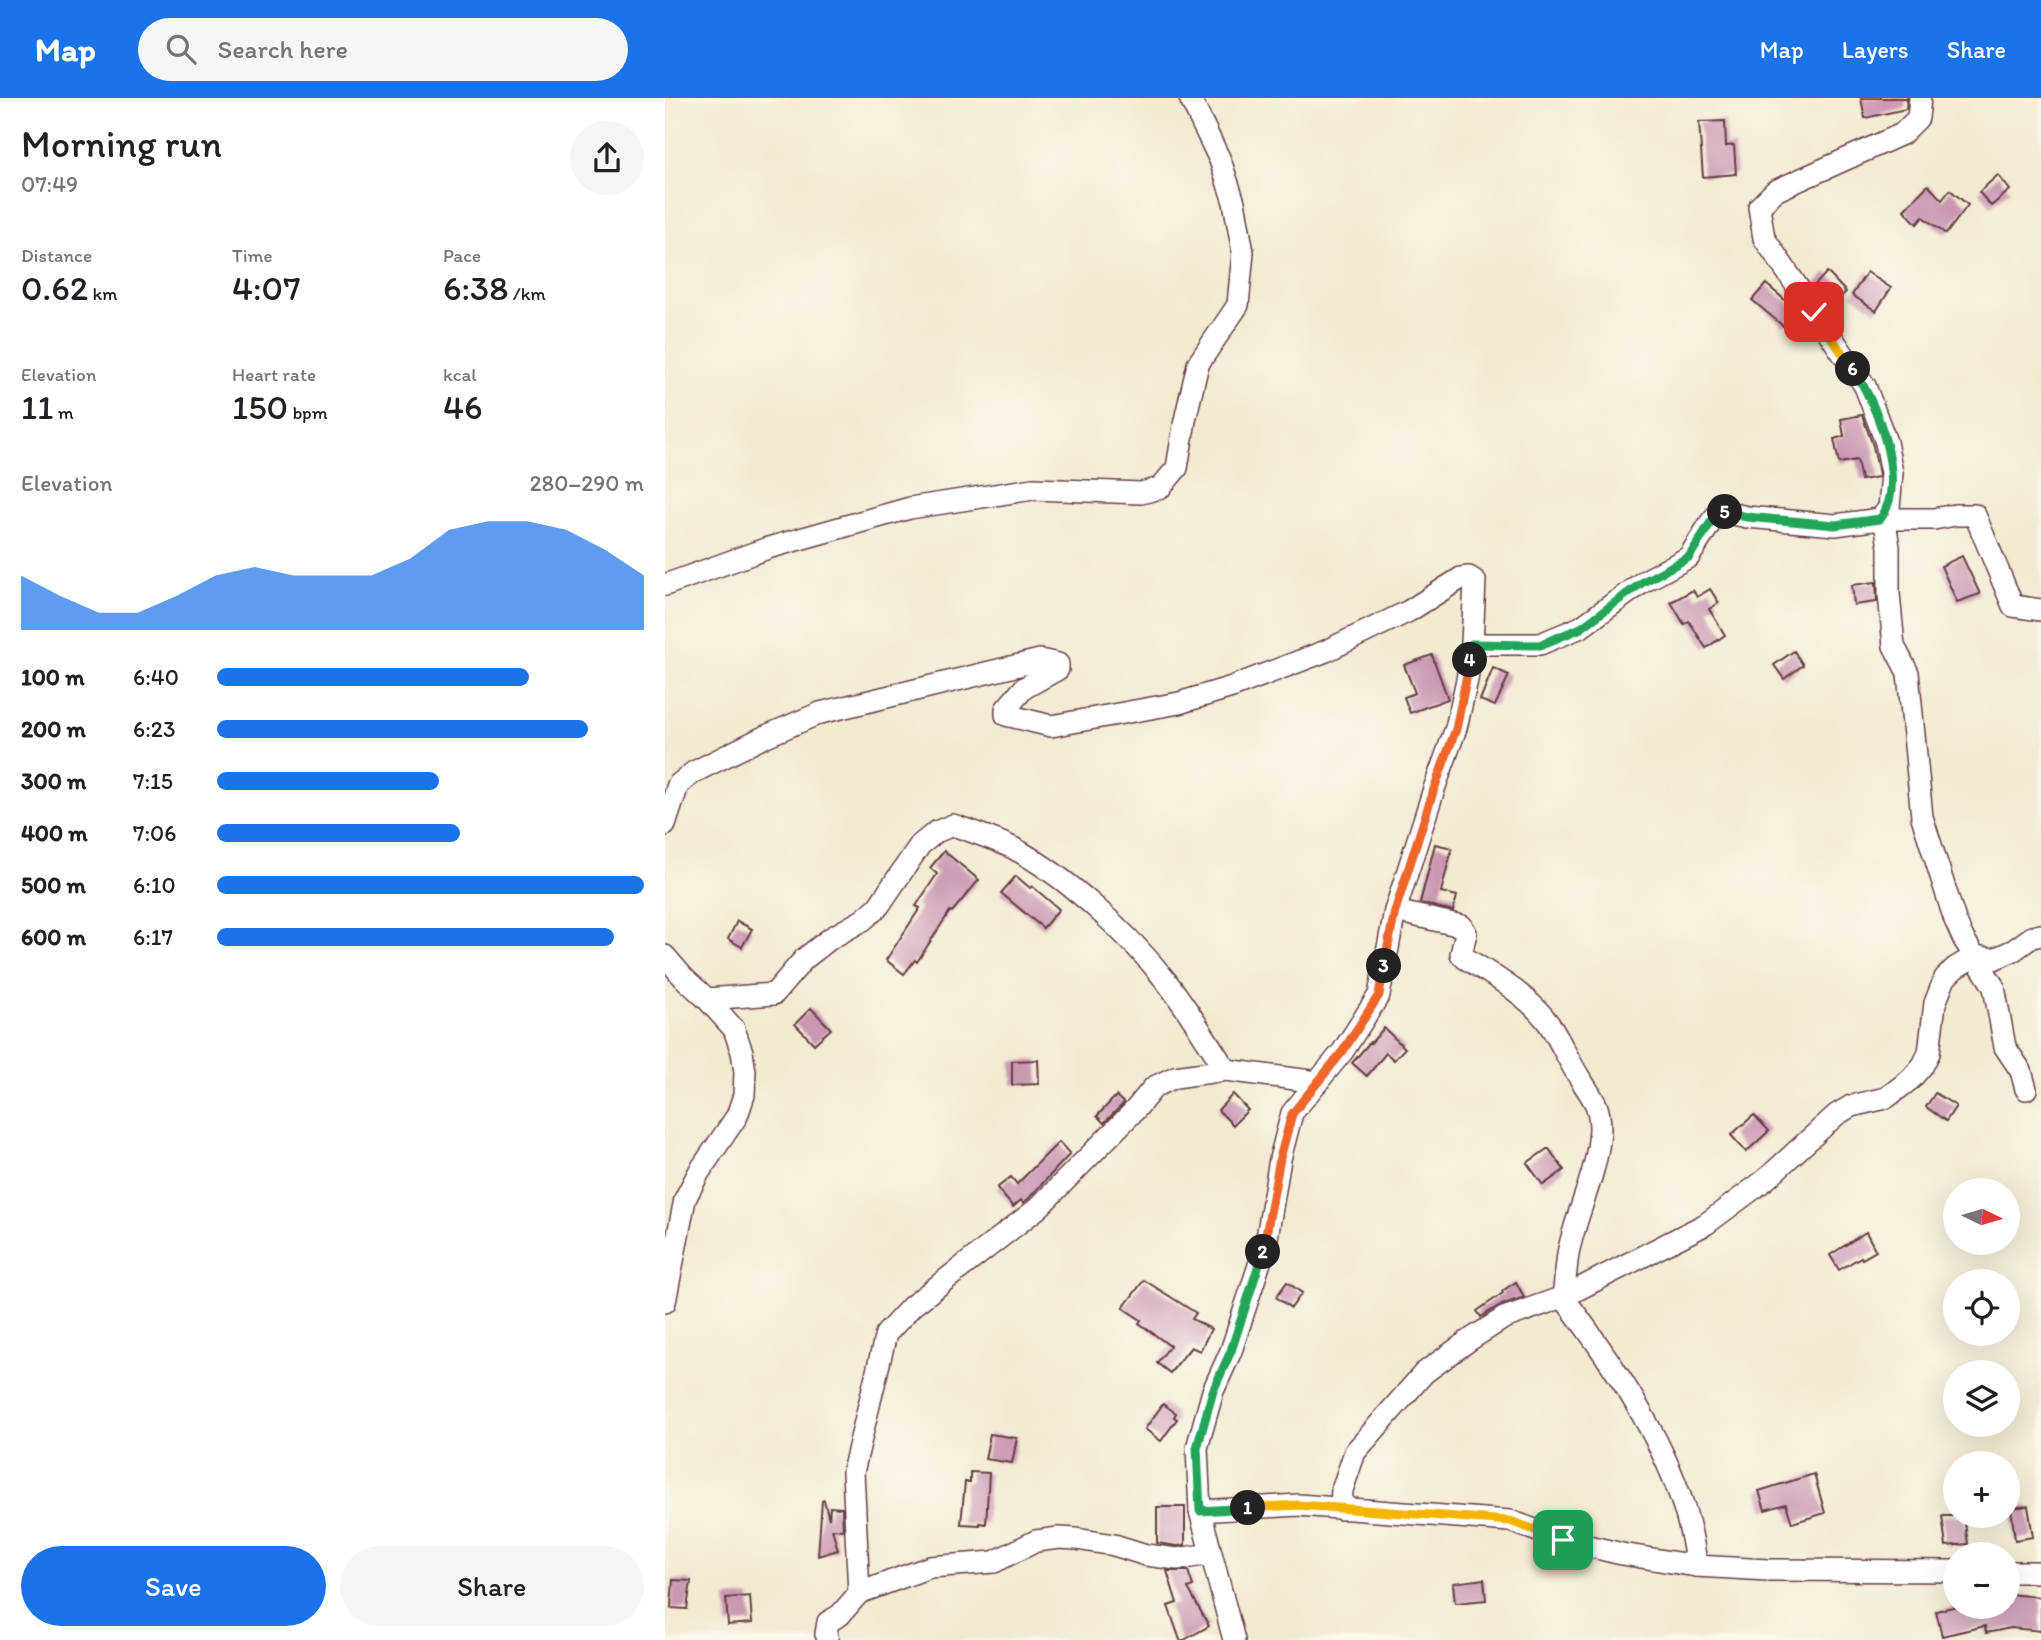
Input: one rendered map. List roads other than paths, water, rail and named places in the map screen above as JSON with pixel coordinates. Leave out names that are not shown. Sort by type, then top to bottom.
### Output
[{"type":"street","points":[[665,585],[768,548],[910,508],[1033,489],[1141,493],[1160,488],[1177,468],[1198,363],[1238,305],[1243,252],[1234,202],[1220,160],[1190,98]]},
{"type":"street","points":[[1880,519],[1889,508],[1892,473],[1886,442],[1865,386],[1764,238],[1759,207],[1776,191],[1902,134],[1918,118],[1920,98]]},
{"type":"street","points":[[1472,644],[1540,645],[1581,628],[1643,582],[1689,557],[1720,511],[1747,517],[1835,525],[1880,519],[1934,519],[1975,515],[2013,606],[2041,610]]},
{"type":"street","points":[[1880,519],[1886,528],[1889,547],[1889,594],[1894,646],[1908,673],[1922,817],[1955,920],[1994,988],[2005,1047],[2021,1071],[2026,1089]]},
{"type":"street","points":[[665,825],[678,785],[694,772],[820,713],[1040,660],[1058,664],[1058,669],[1024,688],[1006,709],[1006,715],[1051,726],[1179,703],[1232,687],[1326,651],[1409,611],[1461,578],[1469,577],[1475,581],[1472,644],[1456,729],[1395,911],[1379,995],[1343,1051],[1292,1114],[1280,1158],[1266,1244],[1231,1351],[1213,1391],[1197,1448],[1200,1511],[1234,1640]]},
{"type":"street","points":[[707,999],[774,995],[804,959],[831,938],[863,920],[877,907],[920,845],[936,832],[953,825],[1013,848],[1089,902],[1144,955],[1167,982],[1226,1070]]},
{"type":"street","points":[[1395,911],[1462,926],[1466,933],[1461,954],[1525,1000],[1548,1022],[1594,1098],[1600,1131],[1597,1151],[1568,1254],[1563,1297],[1601,1347],[1647,1423],[1670,1469],[1694,1540],[1696,1566]]},
{"type":"street","points":[[1341,1509],[1342,1490],[1355,1452],[1424,1373],[1504,1318],[1563,1297],[1706,1224],[1765,1180],[1836,1115],[1850,1107],[1886,1098],[1911,1079],[1923,1065],[1929,1052],[1935,1003],[1945,978],[1955,968],[1975,956],[1993,959],[2014,950],[2032,937],[2041,935]]},
{"type":"street","points":[[665,956],[734,1029],[745,1072],[744,1095],[737,1116],[699,1172],[685,1199],[665,1303]]},
{"type":"street","points":[[859,1592],[853,1472],[886,1334],[912,1306],[1038,1208],[1135,1110],[1154,1087],[1175,1077],[1226,1070],[1318,1082]]},
{"type":"street","points":[[1200,1511],[1298,1505],[1510,1521],[1563,1540],[1622,1554],[1696,1566],[1767,1570],[1943,1571]]},
{"type":"street","points":[[828,1640],[828,1622],[840,1615],[859,1592],[930,1567],[995,1562],[1036,1541],[1059,1538],[1114,1545],[1146,1555],[1177,1559],[1211,1554]]},
{"type":"street","points":[[2020,1572],[2041,1572]]}]
